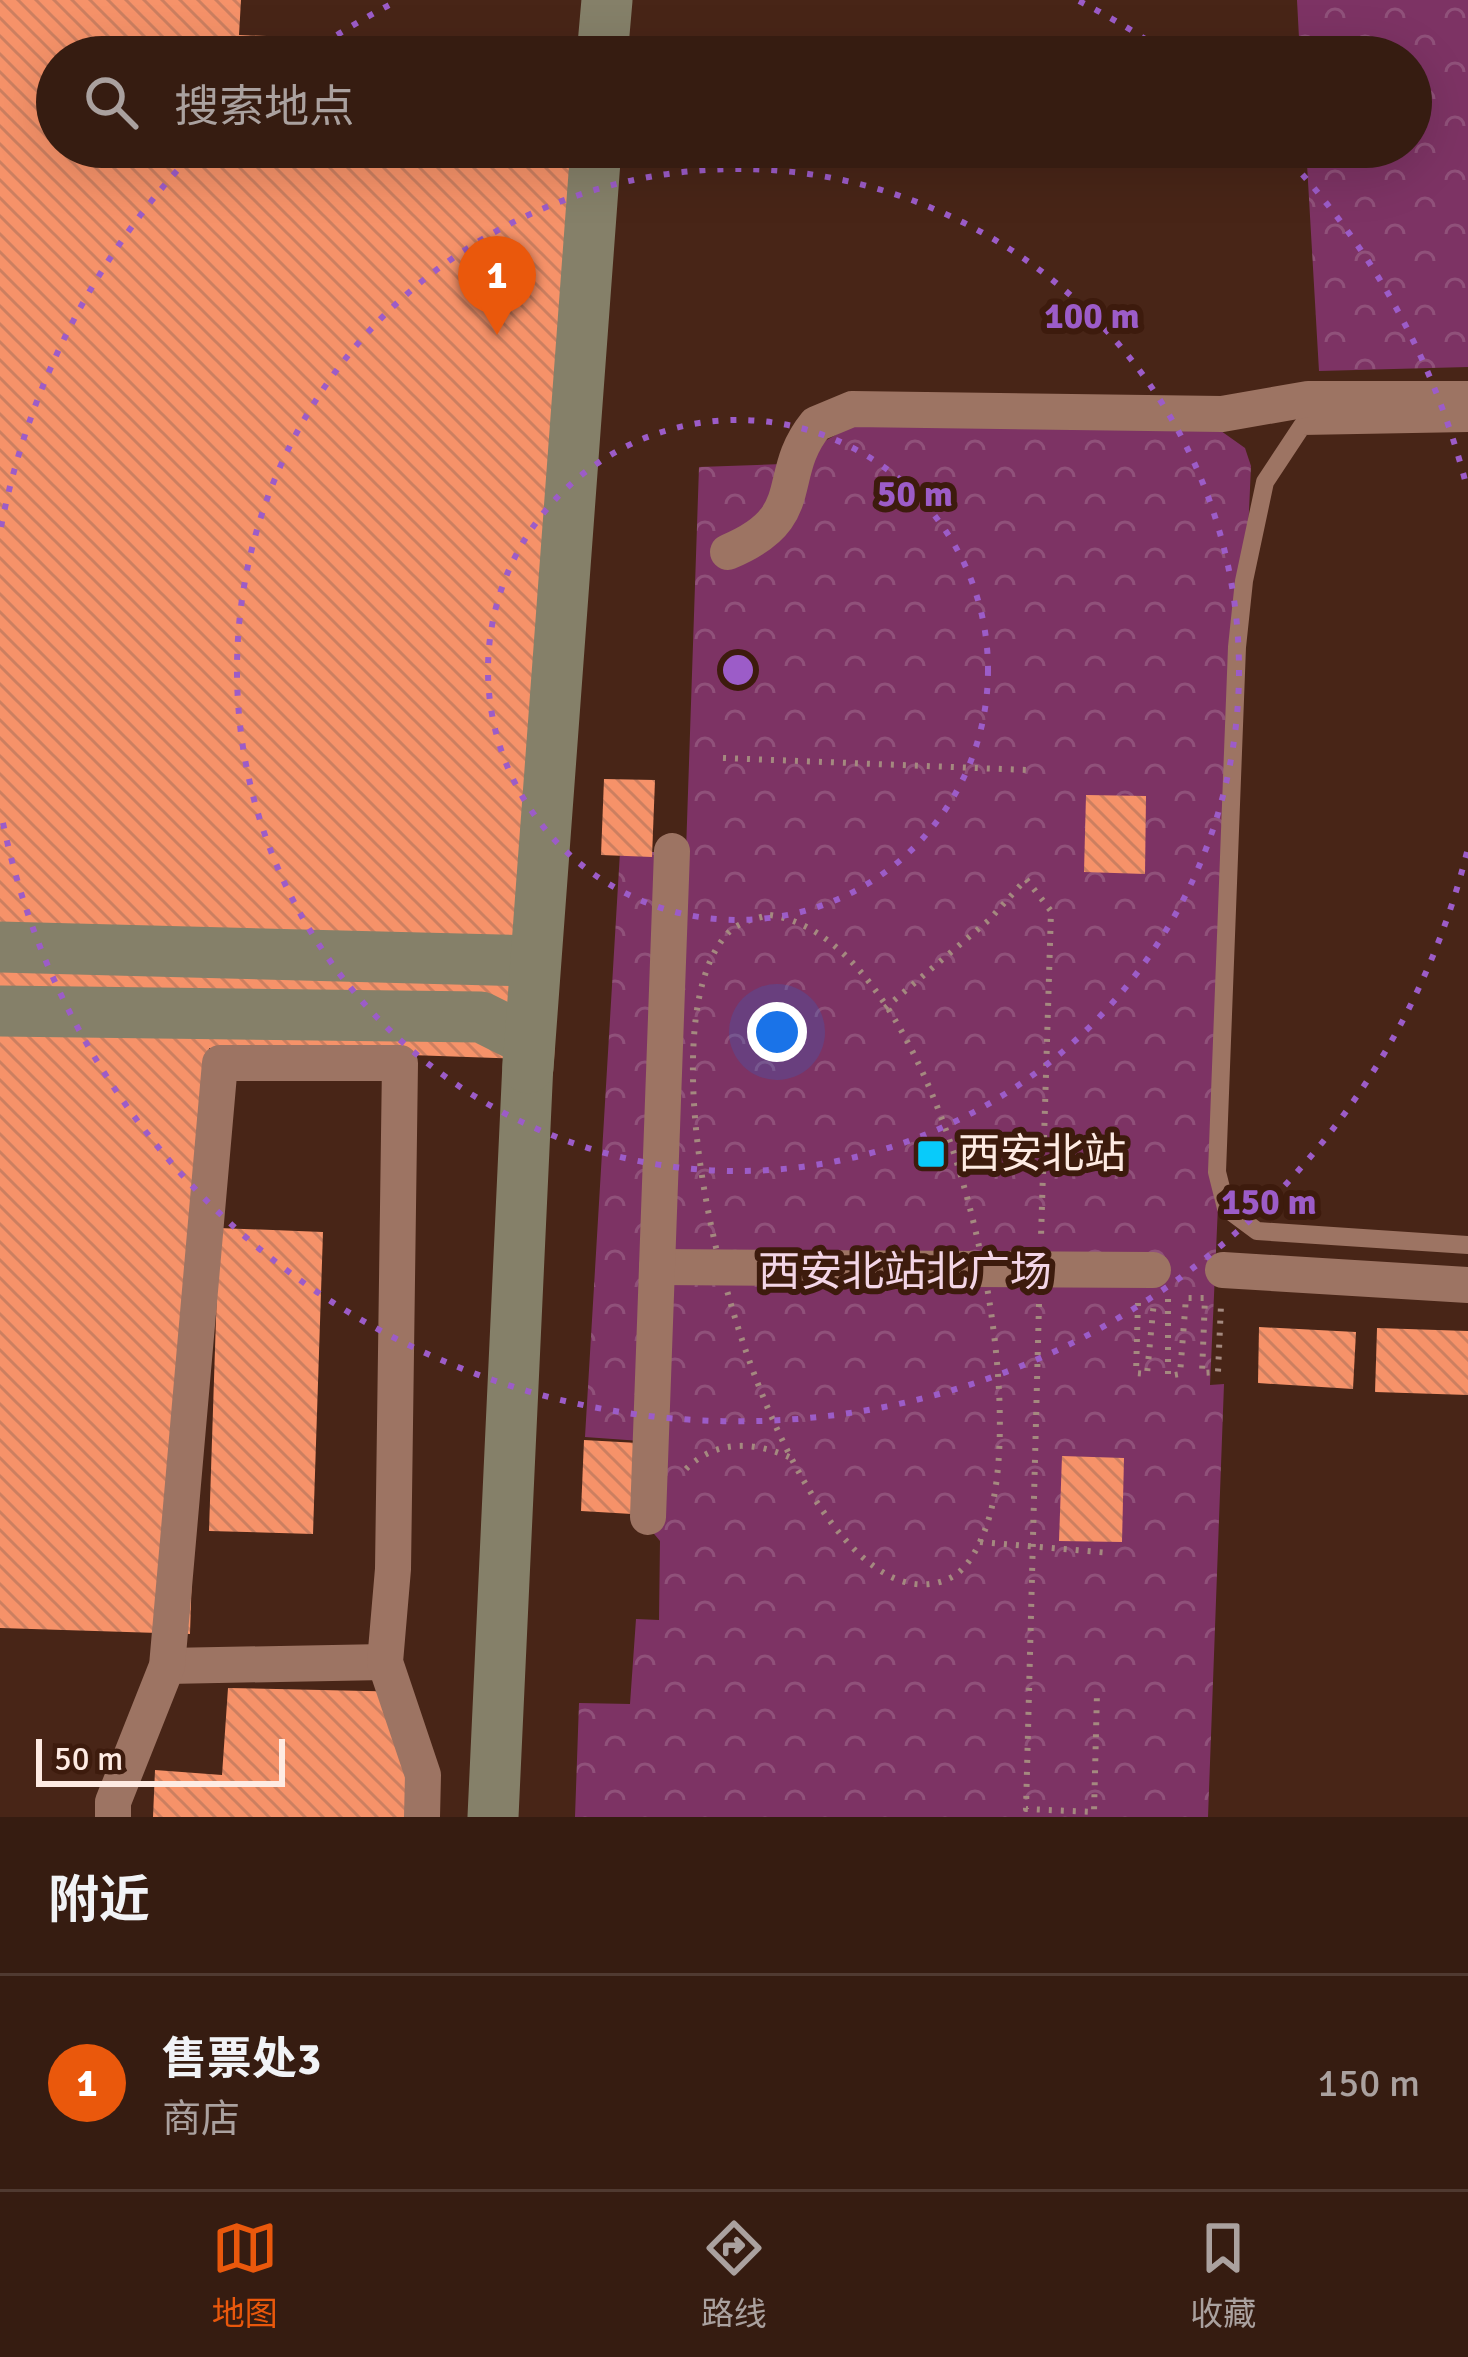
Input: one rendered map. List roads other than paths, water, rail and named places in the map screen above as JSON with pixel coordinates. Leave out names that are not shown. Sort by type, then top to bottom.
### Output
[{"type":"main road","points":[[604,36],[607,0]]},
{"type":"main road","points":[[493,1817],[534,962],[594,168]]},
{"type":"main road","points":[[0,947],[534,962]]},
{"type":"main road","points":[[0,1011],[481,1017],[530,1041],[524,1141]]},
{"type":"street","points":[[728,551],[769,531],[781,516],[808,434],[816,424],[852,410],[1222,414],[1308,399],[1468,399]]},
{"type":"street","points":[[648,1517],[672,851]]},
{"type":"street","points":[[112,1817],[113,1802],[166,1666],[220,1063],[400,1063],[393,1569],[385,1662],[423,1775],[422,1817]]},
{"type":"street","points":[[657,1267],[1146,1272]]},
{"type":"street","points":[[1223,1270],[1468,1286]]},
{"type":"street","points":[[166,1666],[385,1662]]},
{"type":"lane","points":[[1468,423],[1302,426],[1265,482],[1237,647],[1217,1172],[1226,1208],[1257,1231],[1468,1245]]},
{"type":"place","name":"售票处3","points":[[497,335]]},
{"type":"place","name":"西安北站","points":[[931,1154]]},
{"type":"park label","name":"西安北站北广场","points":[[905,1272]]}]
